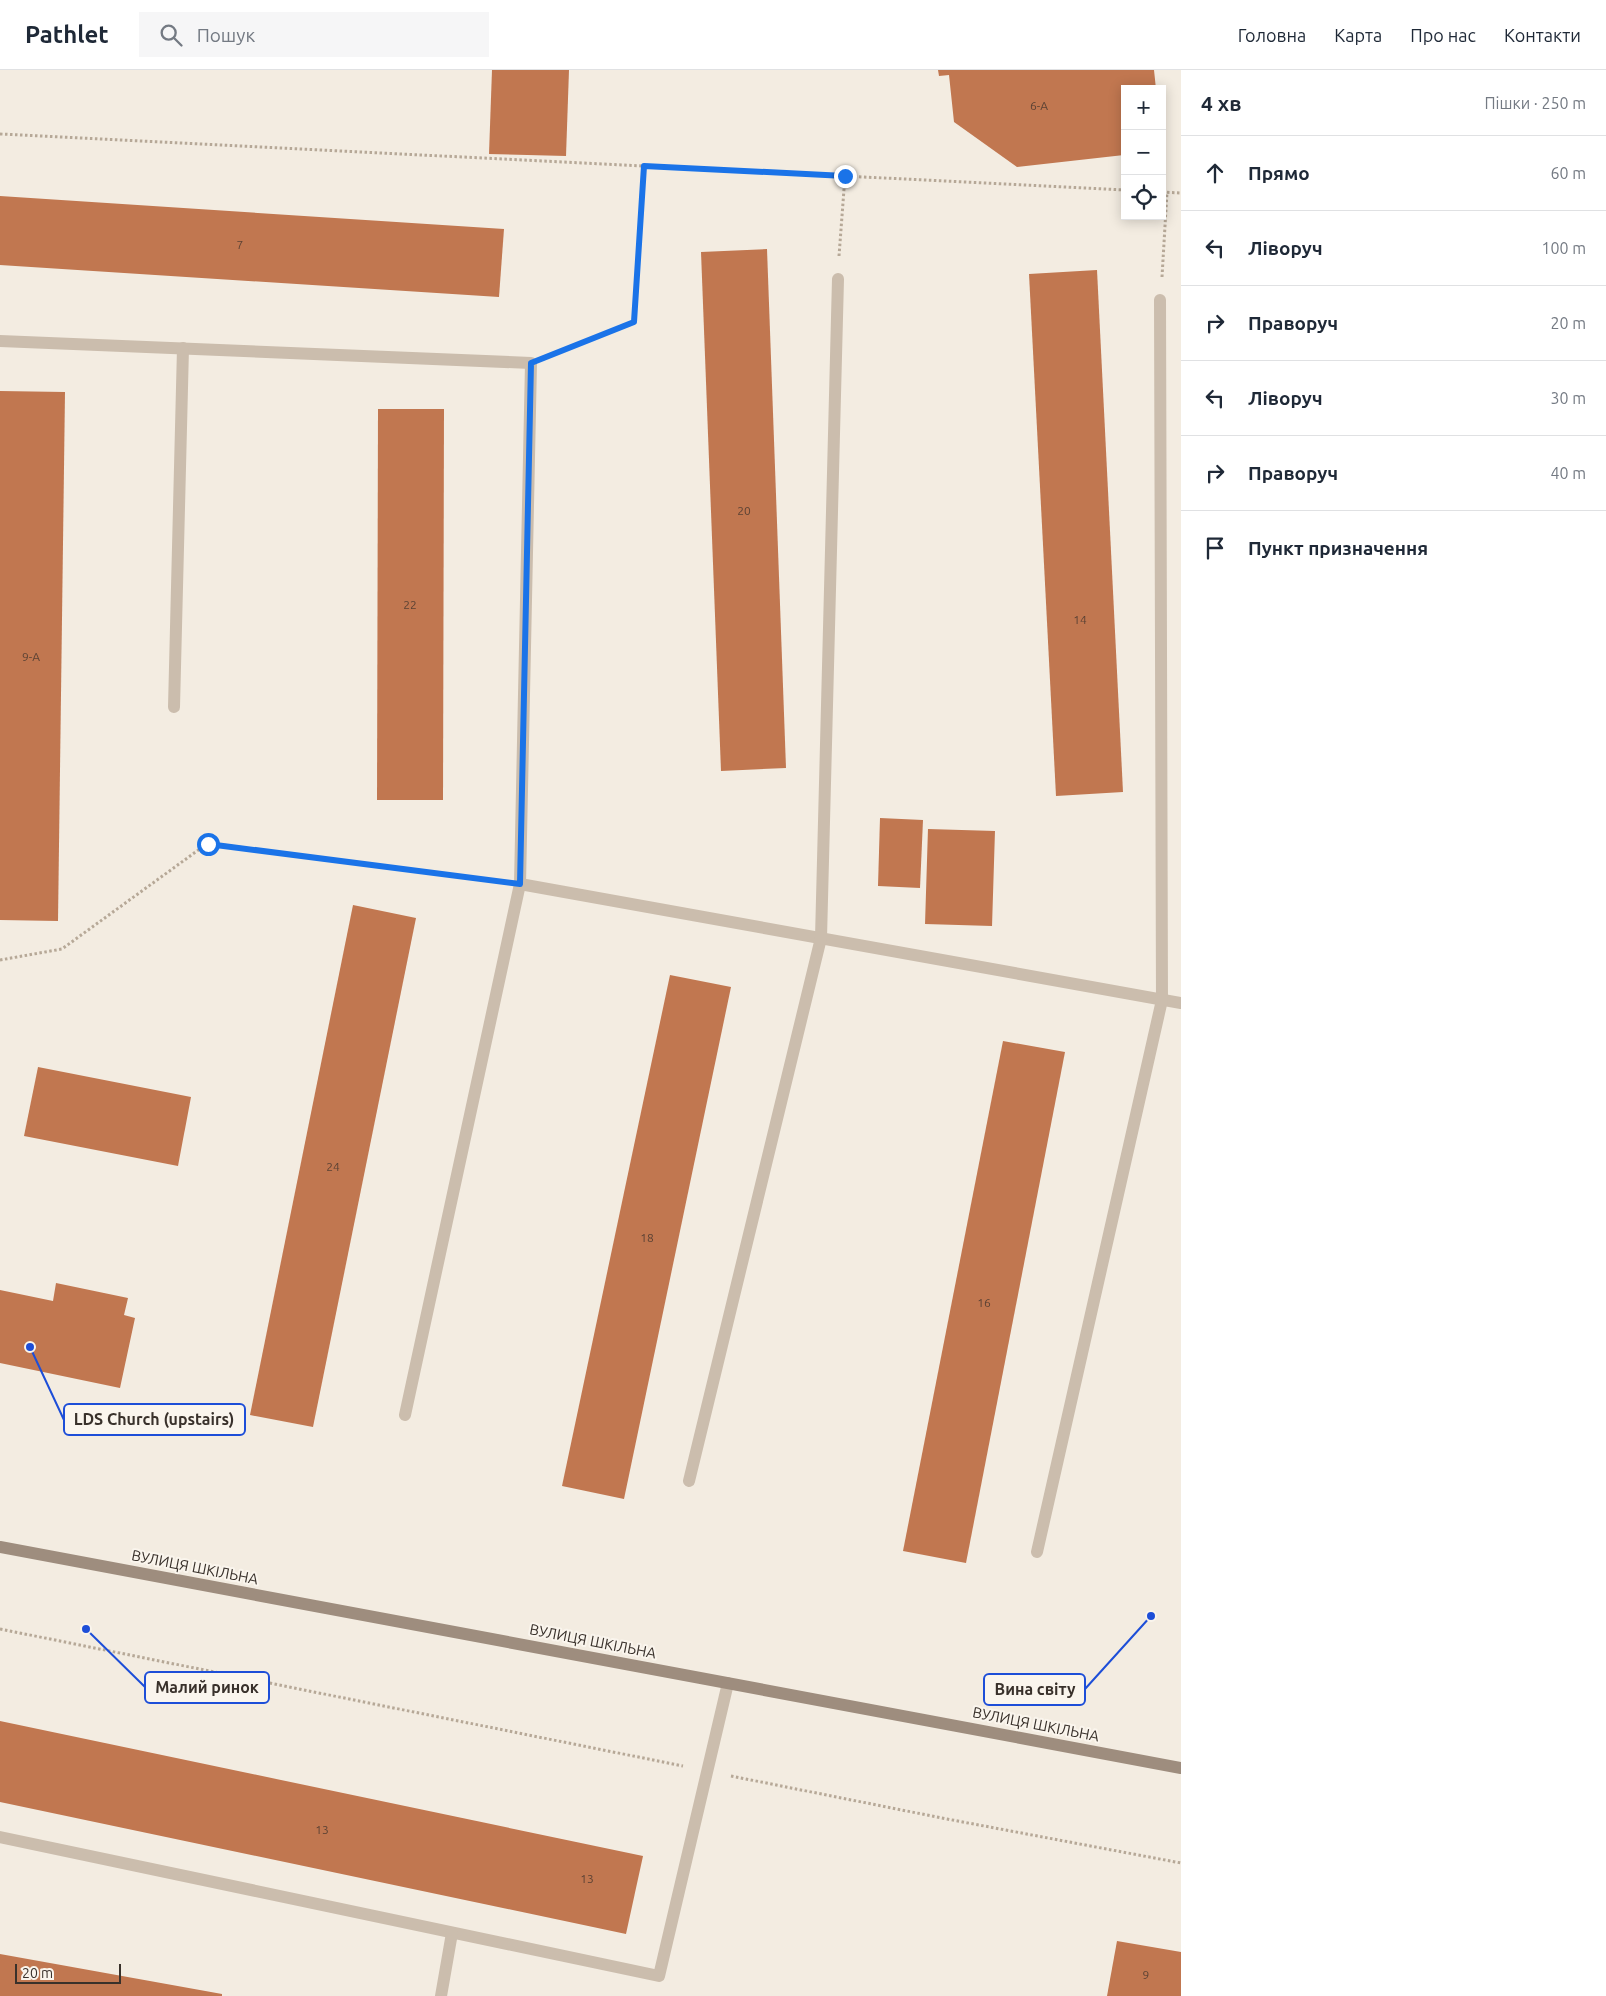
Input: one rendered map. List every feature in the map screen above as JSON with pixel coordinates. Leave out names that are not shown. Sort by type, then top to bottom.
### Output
[{"type":"main road","name":"ВУЛИЦЯ ШКІЛЬНА","points":[[0,1547],[1181,1768]]},
{"type":"lane","points":[[689,1481],[821,938],[838,279]]},
{"type":"lane","points":[[1037,1552],[1162,1000],[1160,300]]},
{"type":"lane","points":[[0,341],[531,363],[520,884],[405,1415]]},
{"type":"lane","points":[[174,707],[182,348]]},
{"type":"lane","points":[[520,884],[1181,1003]]},
{"type":"lane","points":[[0,1837],[658,1976],[728,1683]]},
{"type":"lane","points":[[441,1996],[452,1932]]},
{"type":"path","points":[[0,134],[1121,190]]},
{"type":"path","points":[[531,363],[634,322],[644,166]]},
{"type":"path","points":[[838,279],[845,176]]},
{"type":"path","points":[[1166,192],[1181,193]]},
{"type":"path","points":[[1160,300],[1164,220]]},
{"type":"path","points":[[0,960],[62,950],[208,844],[520,884]]},
{"type":"path","points":[[0,1629],[947,1819],[1181,1863]]},
{"type":"building","points":[[492,70],[569,70],[566,156],[489,154]]},
{"type":"building","points":[[938,70],[1154,70],[1156,85],[1121,85],[1121,155],[1017,167],[954,122],[949,75],[939,76]]},
{"type":"building","points":[[0,196],[504,229],[499,297],[0,265]]},
{"type":"building","points":[[767,249],[786,768],[721,771],[701,252]]},
{"type":"building","points":[[1097,270],[1123,792],[1056,796],[1029,274]]},
{"type":"building","points":[[0,391],[65,392],[58,921],[0,920]]},
{"type":"building","points":[[378,409],[444,409],[443,800],[377,800]]},
{"type":"building","points":[[880,818],[923,820],[920,888],[878,886]]},
{"type":"building","points":[[928,829],[995,831],[992,926],[925,924]]},
{"type":"building","points":[[353,905],[416,918],[313,1427],[250,1415]]},
{"type":"building","points":[[670,975],[731,987],[624,1499],[562,1486]]},
{"type":"building","points":[[1003,1041],[1065,1052],[966,1563],[903,1551]]},
{"type":"building","points":[[38,1067],[191,1097],[178,1166],[24,1136]]},
{"type":"building","points":[[56,1283],[128,1298],[124,1315],[135,1318],[120,1388],[0,1363],[0,1290],[53,1301]]},
{"type":"building","points":[[0,1721],[643,1856],[626,1934],[0,1802]]},
{"type":"building","points":[[1117,1941],[1181,1952],[1181,1996],[1107,1996]]},
{"type":"building","points":[[0,1954],[222,1994],[222,1996],[0,1996]]},
{"type":"place","name":"LDS Church (upstairs)","points":[[30,1347]]},
{"type":"place","name":"Вина світу","points":[[1151,1616]]},
{"type":"place","name":"Малий ринок","points":[[86,1629]]},
{"type":"route","points":[[208,844],[520,884],[531,363],[634,322],[644,166],[845,176]]}]
